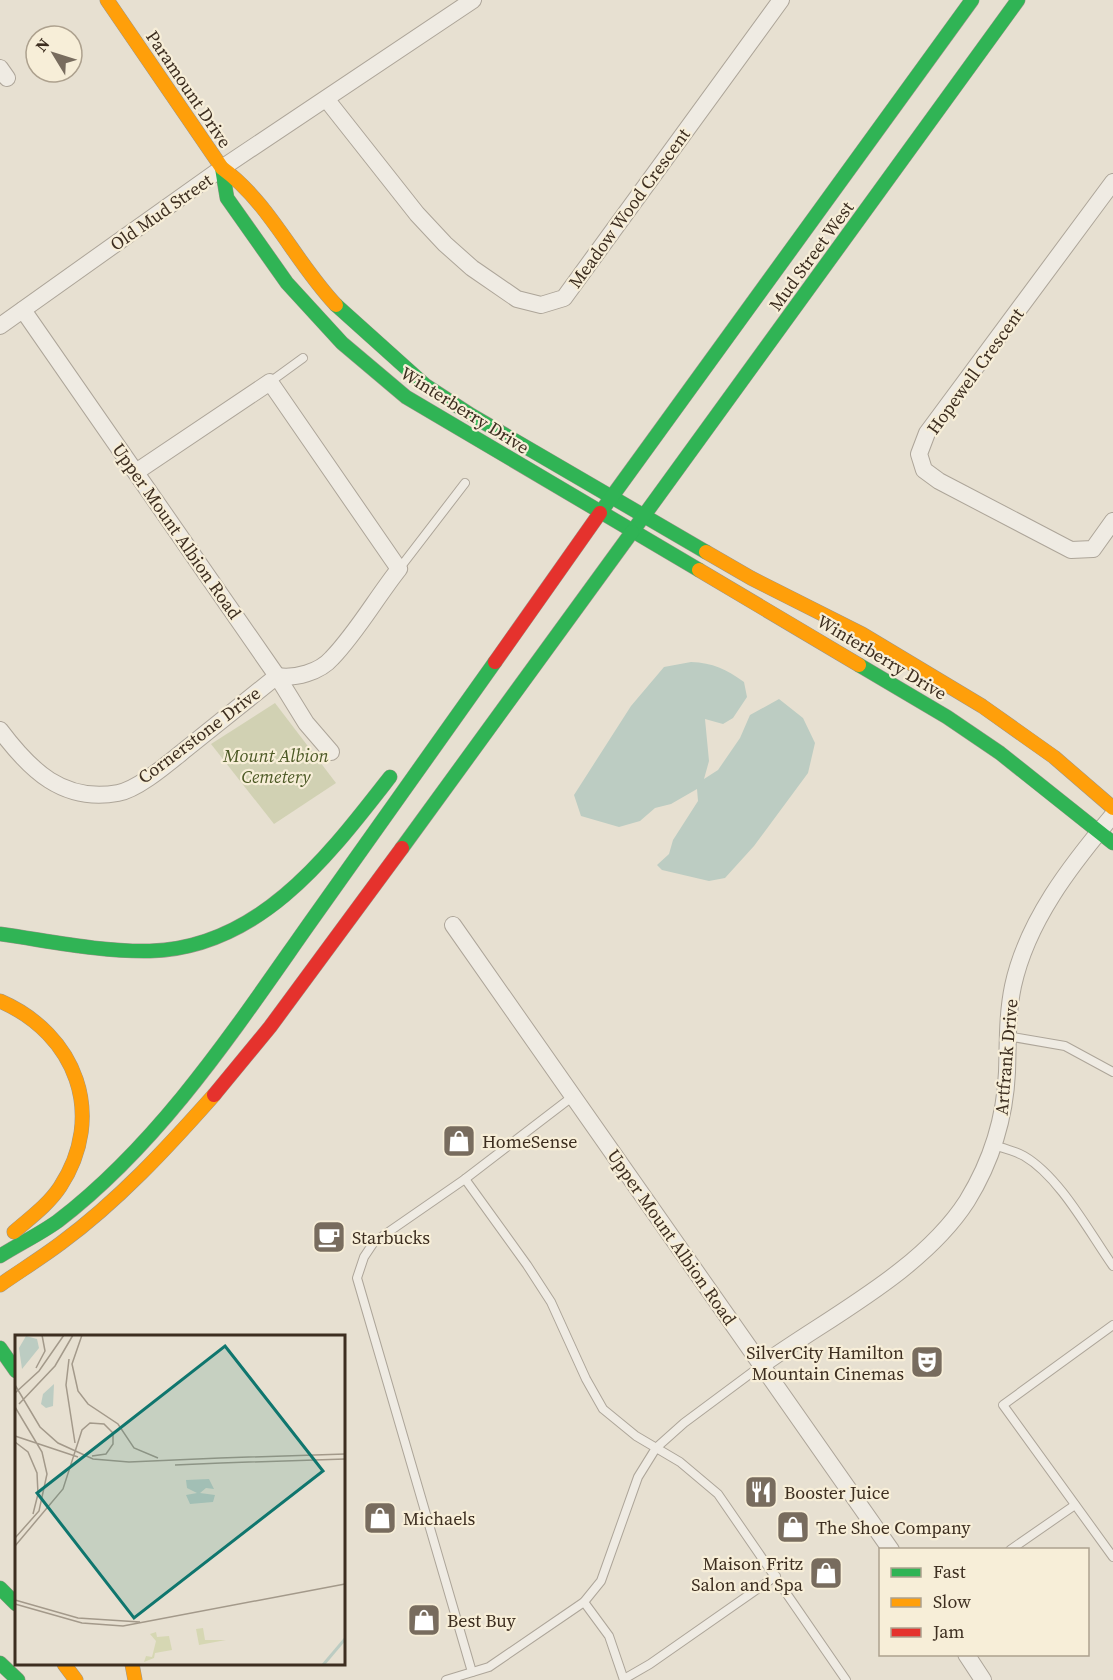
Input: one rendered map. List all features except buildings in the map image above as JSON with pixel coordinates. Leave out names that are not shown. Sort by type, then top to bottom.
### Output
[{"type":"main road","name":"Paramount Drive","points":[[107,0],[222,168]]},
{"type":"main road","name":"Mud Street West","points":[[528,615],[612,495],[972,0]]},
{"type":"main road","name":"Mud Street West","points":[[0,1285],[41,1261],[152,1164],[238,1068],[633,532],[1018,0]]},
{"type":"main road","name":"Winterberry Drive","points":[[222,168],[244,184],[315,283],[394,361],[471,415],[751,578],[862,634],[982,706],[1054,758],[1113,808]]},
{"type":"main road","name":"Winterberry Drive","points":[[222,168],[227,198],[287,283],[364,364],[406,397],[450,426],[948,717],[1000,753],[1113,843]]},
{"type":"main road","points":[[438,718],[528,615]]},
{"type":"main road","points":[[0,1256],[59,1220],[111,1173],[171,1109],[228,1038],[528,615]]},
{"type":"main road","points":[[0,934],[128,950],[173,949],[208,941],[268,909],[303,883],[335,847],[401,763]]},
{"type":"main road","points":[[0,1001],[40,1024],[59,1045],[73,1069],[82,1099],[83,1125],[79,1146],[59,1187],[0,1245]]},
{"type":"main road","points":[[0,1348],[15,1370]]},
{"type":"main road","points":[[0,1587],[15,1603]]},
{"type":"main road","points":[[0,1663],[18,1680]]},
{"type":"main road","points":[[65,1665],[76,1680]]},
{"type":"main road","points":[[132,1665],[135,1680]]},
{"type":"street","name":"Old Mud Street","points":[[0,326],[222,168],[327,100],[473,0]]},
{"type":"street","name":"Meadow Wood Crescent","points":[[327,100],[445,244],[472,268],[517,298],[541,305],[564,298],[781,0]]},
{"type":"street","name":"Hopewell Crescent","points":[[1113,182],[927,433],[920,454],[924,470],[939,481],[1071,550],[1093,549],[1113,521]]},
{"type":"street","name":"Upper Mount Albion Road","points":[[23,310],[277,676],[306,723],[331,752]]},
{"type":"street","points":[[136,472],[270,382],[399,569],[331,660],[311,672],[287,678],[277,676]]},
{"type":"street","name":"Cornerstone Drive","points":[[0,730],[20,756],[40,776],[67,790],[120,793],[155,774],[277,676]]},
{"type":"street","name":"Artfrank Drive","points":[[762,1365],[900,1271],[929,1246],[966,1201],[993,1145],[1005,1092],[1007,1036],[1013,985],[1029,936],[1045,906],[1113,815]]},
{"type":"street","name":"Upper Mount Albion Road","points":[[453,925],[890,1548]]},
{"type":"street","points":[[967,1656],[983,1680]]},
{"type":"lane","points":[[270,382],[303,358]]},
{"type":"lane","points":[[399,569],[465,483]]},
{"type":"lane","points":[[1007,1036],[1065,1046],[1113,1072]]},
{"type":"lane","points":[[472,1672],[357,1278],[364,1257],[374,1242],[465,1179],[573,1097]]},
{"type":"lane","points":[[993,1145],[1023,1155],[1037,1165],[1060,1190],[1113,1266]]},
{"type":"lane","points":[[465,1179],[551,1302],[586,1379],[603,1409],[636,1436],[680,1462],[718,1494],[846,1680]]},
{"type":"lane","points":[[1113,1325],[1003,1405],[1113,1557]]},
{"type":"lane","points":[[446,1680],[489,1666],[584,1602],[601,1581],[638,1478],[657,1448],[684,1423],[762,1365]]},
{"type":"lane","points":[[1013,1548],[1075,1505]]},
{"type":"lane","points":[[584,1602],[609,1636],[624,1679],[650,1664],[776,1576]]},
{"type":"green space","name":"Mount Albion Cemetery","points":[[275,703],[336,783],[274,824],[211,744]]},
{"type":"shaded area","points":[[691,662],[719,667],[744,682],[747,697],[733,718],[723,724],[705,719],[709,761],[704,779],[718,770],[740,738],[750,715],[779,699],[803,718],[815,743],[808,773],[754,846],[725,878],[709,881],[662,870],[657,865],[669,854],[673,840],[698,801],[697,789],[671,804],[655,808],[640,821],[619,827],[581,816],[574,795],[631,706],[664,667]]},
{"type":"traffic: fast","points":[[600,513],[972,0]]},
{"type":"traffic: fast","points":[[632,532],[1018,0]]},
{"type":"traffic: fast","points":[[222,168],[227,198],[287,283],[342,343],[406,397],[699,570]]},
{"type":"traffic: fast","points":[[336,305],[425,385],[471,415],[706,552]]},
{"type":"traffic: fast","points":[[402,848],[632,532]]},
{"type":"traffic: fast","points":[[0,1256],[58,1221],[95,1190],[163,1120],[253,1004],[495,662]]},
{"type":"traffic: fast","points":[[859,665],[947,717],[1000,753],[1113,843]]},
{"type":"traffic: fast","points":[[0,934],[131,951],[189,946],[225,934],[258,915],[316,866],[390,777]]},
{"type":"traffic: fast","points":[[0,1348],[15,1370]]},
{"type":"traffic: fast","points":[[0,1588],[15,1603]]},
{"type":"traffic: fast","points":[[0,1663],[18,1680]]},
{"type":"traffic: slow","points":[[107,0],[222,168],[254,198],[336,305]]},
{"type":"traffic: slow","points":[[706,552],[751,578],[862,634],[982,706],[1054,757],[1113,808]]},
{"type":"traffic: slow","points":[[699,570],[859,665]]},
{"type":"traffic: slow","points":[[0,1001],[26,1016],[48,1034],[65,1055],[76,1079],[82,1105],[81,1132],[74,1160],[60,1187],[14,1232]]},
{"type":"traffic: slow","points":[[0,1285],[61,1243],[102,1210],[160,1154],[214,1095]]},
{"type":"traffic: slow","points":[[65,1665],[76,1680]]},
{"type":"traffic: slow","points":[[132,1665],[135,1680]]},
{"type":"traffic: jam","points":[[495,662],[600,513]]},
{"type":"traffic: jam","points":[[214,1095],[270,1027],[402,848]]},
{"type":"place","name":"HomeSense","points":[[459,1141]]},
{"type":"place","name":"Starbucks","points":[[329,1237]]},
{"type":"place","name":"SilverCity Hamilton Mountain Cinemas","points":[[927,1362]]},
{"type":"place","name":"Booster Juice","points":[[761,1492]]},
{"type":"place","name":"Michaels","points":[[380,1518]]},
{"type":"place","name":"The Shoe Company","points":[[793,1527]]},
{"type":"place","name":"Maison Fritz Salon and Spa","points":[[826,1573]]},
{"type":"place","name":"Best Buy","points":[[424,1620]]}]
